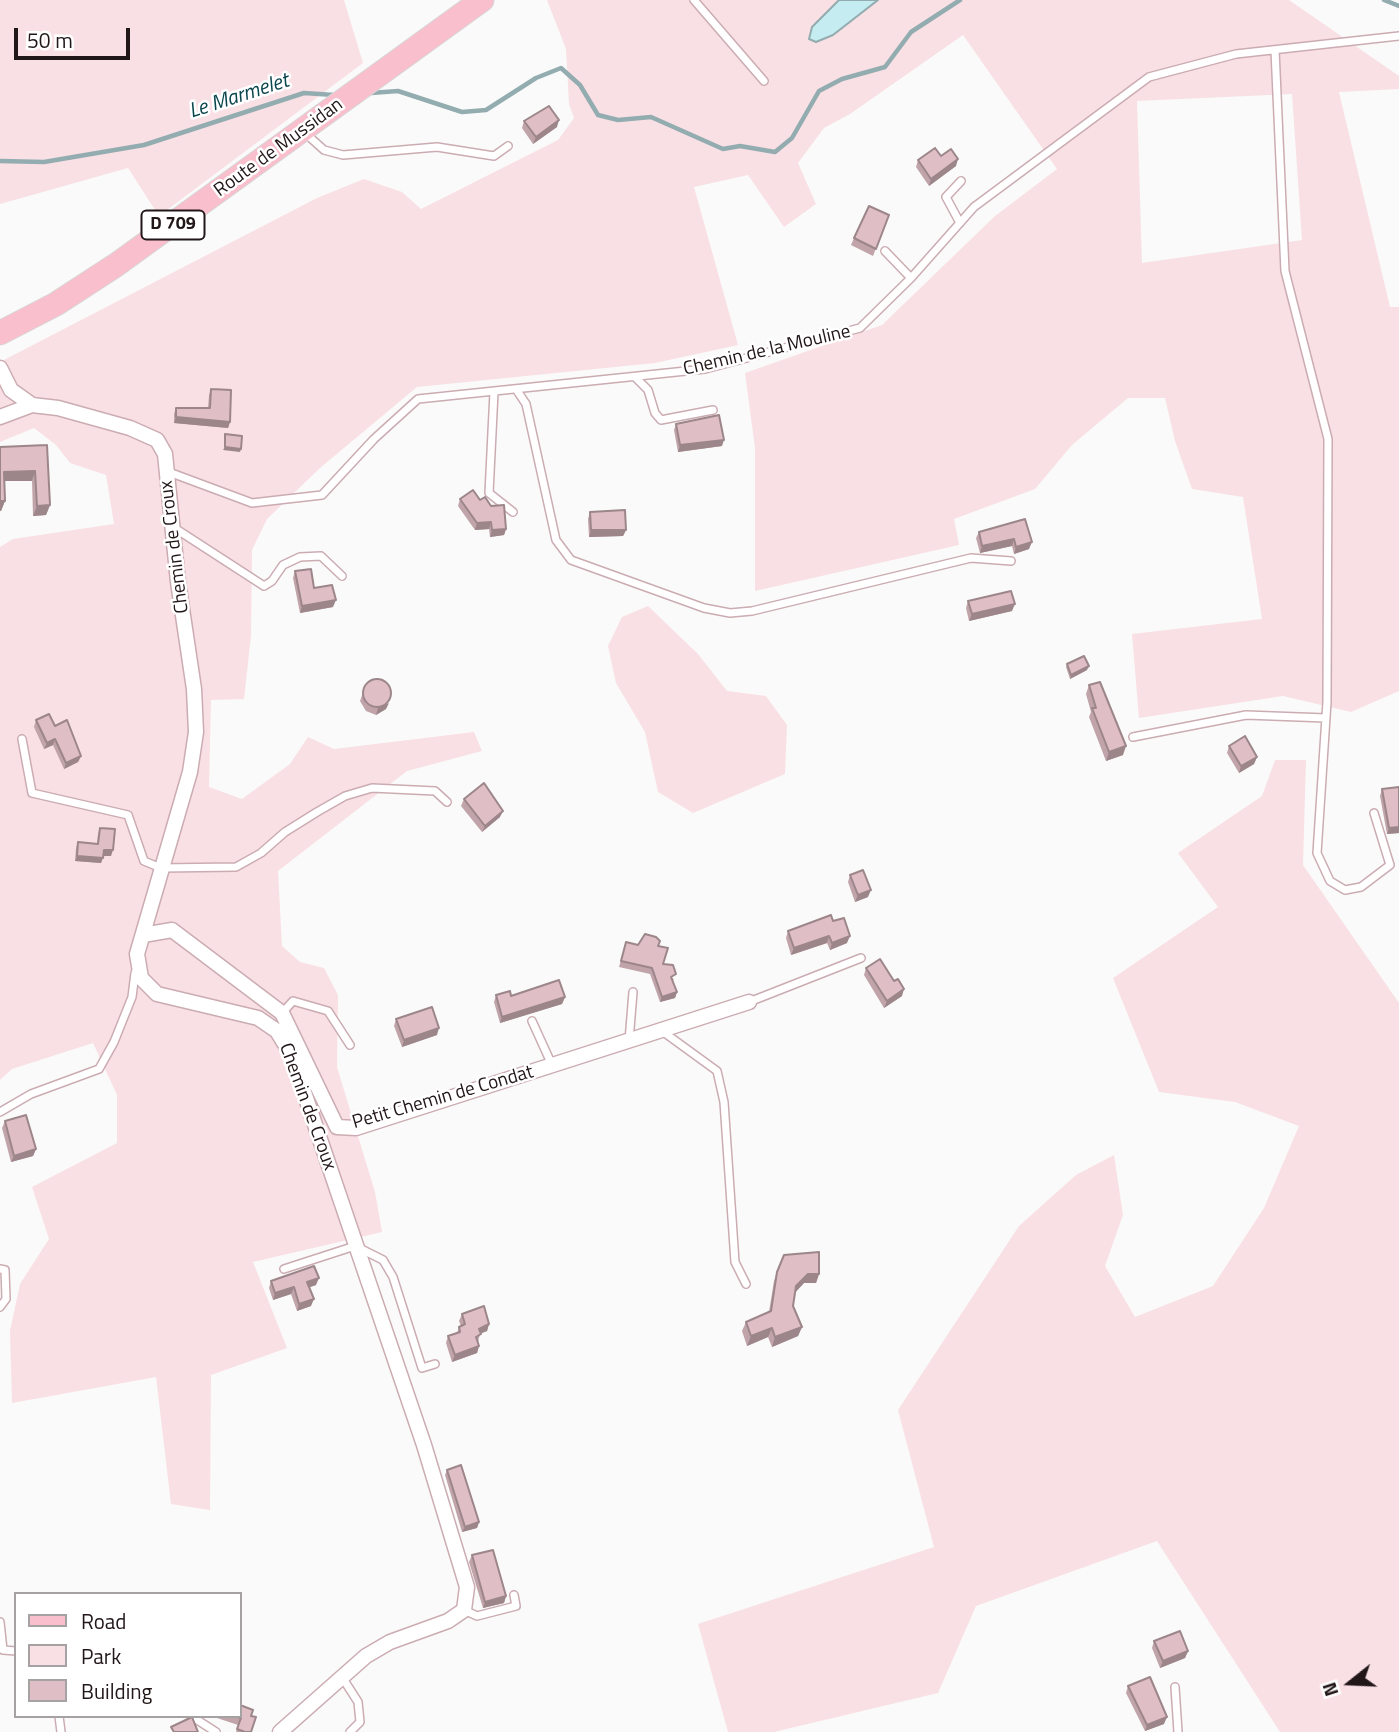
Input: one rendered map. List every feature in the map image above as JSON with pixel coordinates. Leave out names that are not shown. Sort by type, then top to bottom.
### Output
[{"type":"main road","name":"Route de Mussidan","points":[[0,333],[56,303],[116,265],[482,0]]},
{"type":"main road","name":"D 709","points":[[304,133],[338,104]]},
{"type":"main road","name":"Route de Mussidan","points":[[0,349],[62,317],[123,278],[187,230],[304,133]]},
{"type":"street","points":[[0,368],[11,390],[32,405]]},
{"type":"street","points":[[0,417],[32,405]]},
{"type":"street","name":"Chemin de Croux","points":[[32,405],[95,418],[156,440],[165,454],[194,689],[196,732],[190,772],[137,954],[141,978],[157,994],[258,1018],[277,1031],[291,1054],[424,1445],[467,1587],[468,1601],[464,1611]]},
{"type":"street","name":"Petit Chemin de Condat","points":[[143,935],[172,930],[282,1013],[337,1127],[356,1128],[749,1002]]},
{"type":"street","points":[[280,1732],[366,1656],[390,1643],[448,1621],[464,1611]]},
{"type":"lane","points":[[694,0],[764,81]]},
{"type":"lane","name":"Chemin de la Mouline","points":[[166,471],[252,503],[322,495],[374,439],[418,399],[705,369],[860,328],[911,278],[974,207],[1149,77],[1236,54],[1399,36]]},
{"type":"lane","points":[[1275,50],[1285,271],[1328,439],[1326,718],[1317,853],[1330,881],[1345,890],[1361,887],[1390,865],[1374,814]]},
{"type":"lane","points":[[304,133],[324,150],[343,155],[437,147],[494,156],[508,146]]},
{"type":"lane","points":[[960,223],[946,197],[961,181]]},
{"type":"lane","points":[[885,251],[911,278]]},
{"type":"lane","points":[[635,377],[648,390],[655,413],[661,421],[713,410]]},
{"type":"lane","points":[[516,389],[526,404],[556,540],[571,559],[704,608],[730,613],[752,611],[971,558],[1011,561]]},
{"type":"lane","points":[[495,392],[489,493],[513,512]]},
{"type":"lane","points":[[172,527],[264,586],[272,581],[283,565],[300,557],[321,556],[342,576]]},
{"type":"lane","points":[[1133,737],[1246,715],[1326,718]]},
{"type":"lane","points":[[22,739],[32,793],[128,815],[144,861],[161,868],[236,867],[336,801],[372,788],[435,791],[447,802]]},
{"type":"lane","points":[[0,1112],[31,1094],[99,1069],[114,1042],[132,998],[137,954]]},
{"type":"lane","points":[[749,1002],[861,958]]},
{"type":"lane","points":[[629,1041],[633,992]]},
{"type":"lane","points":[[282,1013],[293,1001],[328,1011],[350,1045]]},
{"type":"lane","points":[[532,1021],[552,1066]]},
{"type":"lane","points":[[662,1031],[717,1071],[724,1102],[735,1262],[746,1284]]},
{"type":"lane","points":[[284,1269],[355,1246],[383,1260],[393,1278],[422,1368],[435,1364]]},
{"type":"lane","points":[[0,1269],[5,1270],[6,1299],[0,1307]]},
{"type":"lane","points":[[464,1611],[477,1616],[516,1606],[514,1595]]},
{"type":"lane","points":[[0,1622],[2,1650]]},
{"type":"lane","points":[[342,1676],[358,1702],[360,1722],[350,1732]]},
{"type":"lane","points":[[1175,1687],[1178,1732]]},
{"type":"lane","points":[[194,1718],[216,1732]]},
{"type":"green space","points":[[0,0],[344,0],[363,63],[159,216],[128,168],[0,204]]},
{"type":"green space","points":[[547,0],[1289,0],[1399,76],[1399,89],[1339,92],[1390,307],[1399,307],[1399,691],[1351,712],[1283,696],[1139,718],[1132,634],[1262,619],[1243,497],[1192,489],[1175,441],[1165,398],[1128,398],[1072,445],[1035,489],[954,519],[959,545],[755,591],[755,448],[745,373],[882,325],[995,216],[1057,169],[963,35],[850,114],[824,128],[798,163],[816,204],[784,227],[748,175],[694,187],[738,345],[655,363],[417,387],[320,468],[267,519],[252,550],[251,636],[244,699],[211,700],[209,787],[242,799],[290,764],[308,737],[334,749],[474,732],[482,751],[407,771],[278,871],[282,946],[300,962],[324,968],[338,995],[337,1067],[375,1192],[382,1232],[253,1262],[287,1348],[211,1375],[210,1510],[171,1504],[156,1377],[12,1403],[10,1331],[20,1284],[49,1239],[32,1187],[117,1143],[117,1095],[93,1043],[12,1069],[0,1080],[0,547],[13,539],[114,524],[106,475],[70,463],[56,445],[34,428],[0,442],[0,362],[317,198],[364,179],[402,192],[421,209],[558,140],[574,118],[569,104],[566,49]],"holes":[[[1292,94],[1302,240],[1142,263],[1137,101]]]},
{"type":"green space","points":[[648,606],[698,654],[727,691],[766,696],[787,725],[785,774],[693,813],[658,792],[645,732],[616,683],[608,646],[622,617]]},
{"type":"green space","points":[[1275,760],[1306,760],[1303,865],[1399,1003],[1399,1732],[1280,1732],[1157,1541],[976,1606],[938,1693],[774,1732],[728,1732],[698,1624],[934,1547],[898,1410],[1019,1226],[1076,1175],[1114,1155],[1123,1215],[1105,1266],[1135,1317],[1213,1286],[1264,1208],[1299,1126],[1235,1102],[1159,1092],[1113,978],[1218,907],[1178,853],[1262,796]]},
{"type":"water","points":[[839,0],[878,0],[833,35],[816,42],[809,39],[812,27]]},
{"type":"building","points":[[549,106],[559,120],[536,137],[524,121]]},
{"type":"building","points":[[935,148],[941,156],[951,149],[958,159],[931,179],[918,160]]},
{"type":"building","points":[[869,206],[889,215],[876,249],[854,238]]},
{"type":"building","points":[[211,389],[231,390],[230,422],[176,417],[176,408],[210,408]]},
{"type":"building","points":[[719,415],[724,440],[680,445],[676,424]]},
{"type":"building","points":[[225,434],[242,436],[241,449],[225,447]]},
{"type":"building","points":[[47,445],[50,505],[37,506],[35,471],[4,472],[5,501],[0,501],[0,447]]},
{"type":"building","points":[[473,490],[480,500],[485,497],[491,506],[504,505],[506,529],[492,530],[491,522],[477,523],[460,499]]},
{"type":"building","points":[[625,510],[626,530],[591,530],[590,512]]},
{"type":"building","points":[[1025,519],[1032,542],[1016,547],[1014,539],[982,546],[979,532]]},
{"type":"building","points":[[311,569],[314,588],[332,585],[336,600],[302,606],[295,571]]},
{"type":"building","points":[[1011,591],[1015,604],[972,614],[968,601]]},
{"type":"building","points":[[1084,656],[1089,666],[1071,675],[1067,664]]},
{"type":"building","points":[[377,679],[387,683],[391,693],[387,703],[377,707],[367,703],[363,693],[367,683]]},
{"type":"building","points":[[1100,682],[1126,746],[1109,752],[1092,708],[1096,708],[1089,685]]},
{"type":"building","points":[[49,714],[55,726],[67,720],[81,756],[66,763],[55,739],[47,743],[36,720]]},
{"type":"building","points":[[1245,736],[1257,757],[1241,766],[1229,746]]},
{"type":"building","points":[[484,783],[503,811],[485,826],[464,799]]},
{"type":"building","points":[[1399,787],[1399,827],[1389,828],[1382,789]]},
{"type":"building","points":[[100,828],[115,829],[113,850],[104,850],[103,858],[77,856],[78,842],[98,844]]},
{"type":"building","points":[[863,870],[871,890],[858,895],[850,875]]},
{"type":"building","points":[[831,915],[833,921],[844,918],[850,936],[832,943],[829,936],[794,948],[788,931]]},
{"type":"building","points":[[645,934],[656,937],[660,941],[658,946],[668,948],[663,964],[673,965],[676,974],[671,977],[677,992],[662,997],[652,968],[621,961],[626,942],[638,945]]},
{"type":"building","points":[[880,959],[894,981],[898,979],[904,989],[887,1001],[866,968]]},
{"type":"building","points":[[559,980],[565,997],[502,1017],[496,995],[510,991],[511,996]]},
{"type":"building","points":[[432,1007],[439,1028],[404,1040],[396,1019]]},
{"type":"building","points":[[26,1115],[36,1149],[14,1156],[5,1121]]},
{"type":"building","points":[[819,1252],[819,1274],[808,1274],[796,1286],[793,1306],[802,1327],[775,1337],[772,1328],[751,1336],[746,1322],[771,1311],[777,1272],[784,1255]]},
{"type":"building","points":[[314,1266],[319,1278],[307,1282],[314,1299],[299,1304],[294,1287],[275,1293],[271,1281]]},
{"type":"building","points":[[484,1306],[489,1324],[479,1329],[481,1334],[476,1337],[479,1346],[455,1355],[448,1336],[460,1332],[459,1327],[465,1324],[462,1314]]},
{"type":"building","points":[[461,1465],[479,1522],[465,1527],[447,1470]]},
{"type":"building","points":[[493,1550],[506,1596],[485,1602],[472,1555]]},
{"type":"building","points":[[1180,1631],[1188,1651],[1163,1661],[1154,1641]]},
{"type":"building","points":[[1150,1677],[1167,1717],[1147,1725],[1128,1686]]},
{"type":"building","points":[[242,1706],[253,1710],[251,1716],[256,1717],[251,1732],[237,1729],[242,1718]]},
{"type":"building","points":[[192,1718],[198,1732],[174,1732],[171,1727]]},
{"type":"waterway","name":"Le Marmelet","points":[[371,93],[398,91],[462,112],[486,110],[536,78],[561,68],[580,85],[598,115],[618,120],[651,117],[723,149],[740,146],[775,152],[792,138],[819,91],[842,79],[885,67],[911,32],[960,0]]},
{"type":"waterway","points":[[1384,0],[1399,6]]},
{"type":"waterway","name":"Le Marmelet","points":[[0,161],[44,162],[144,145],[304,93],[334,95]]}]
